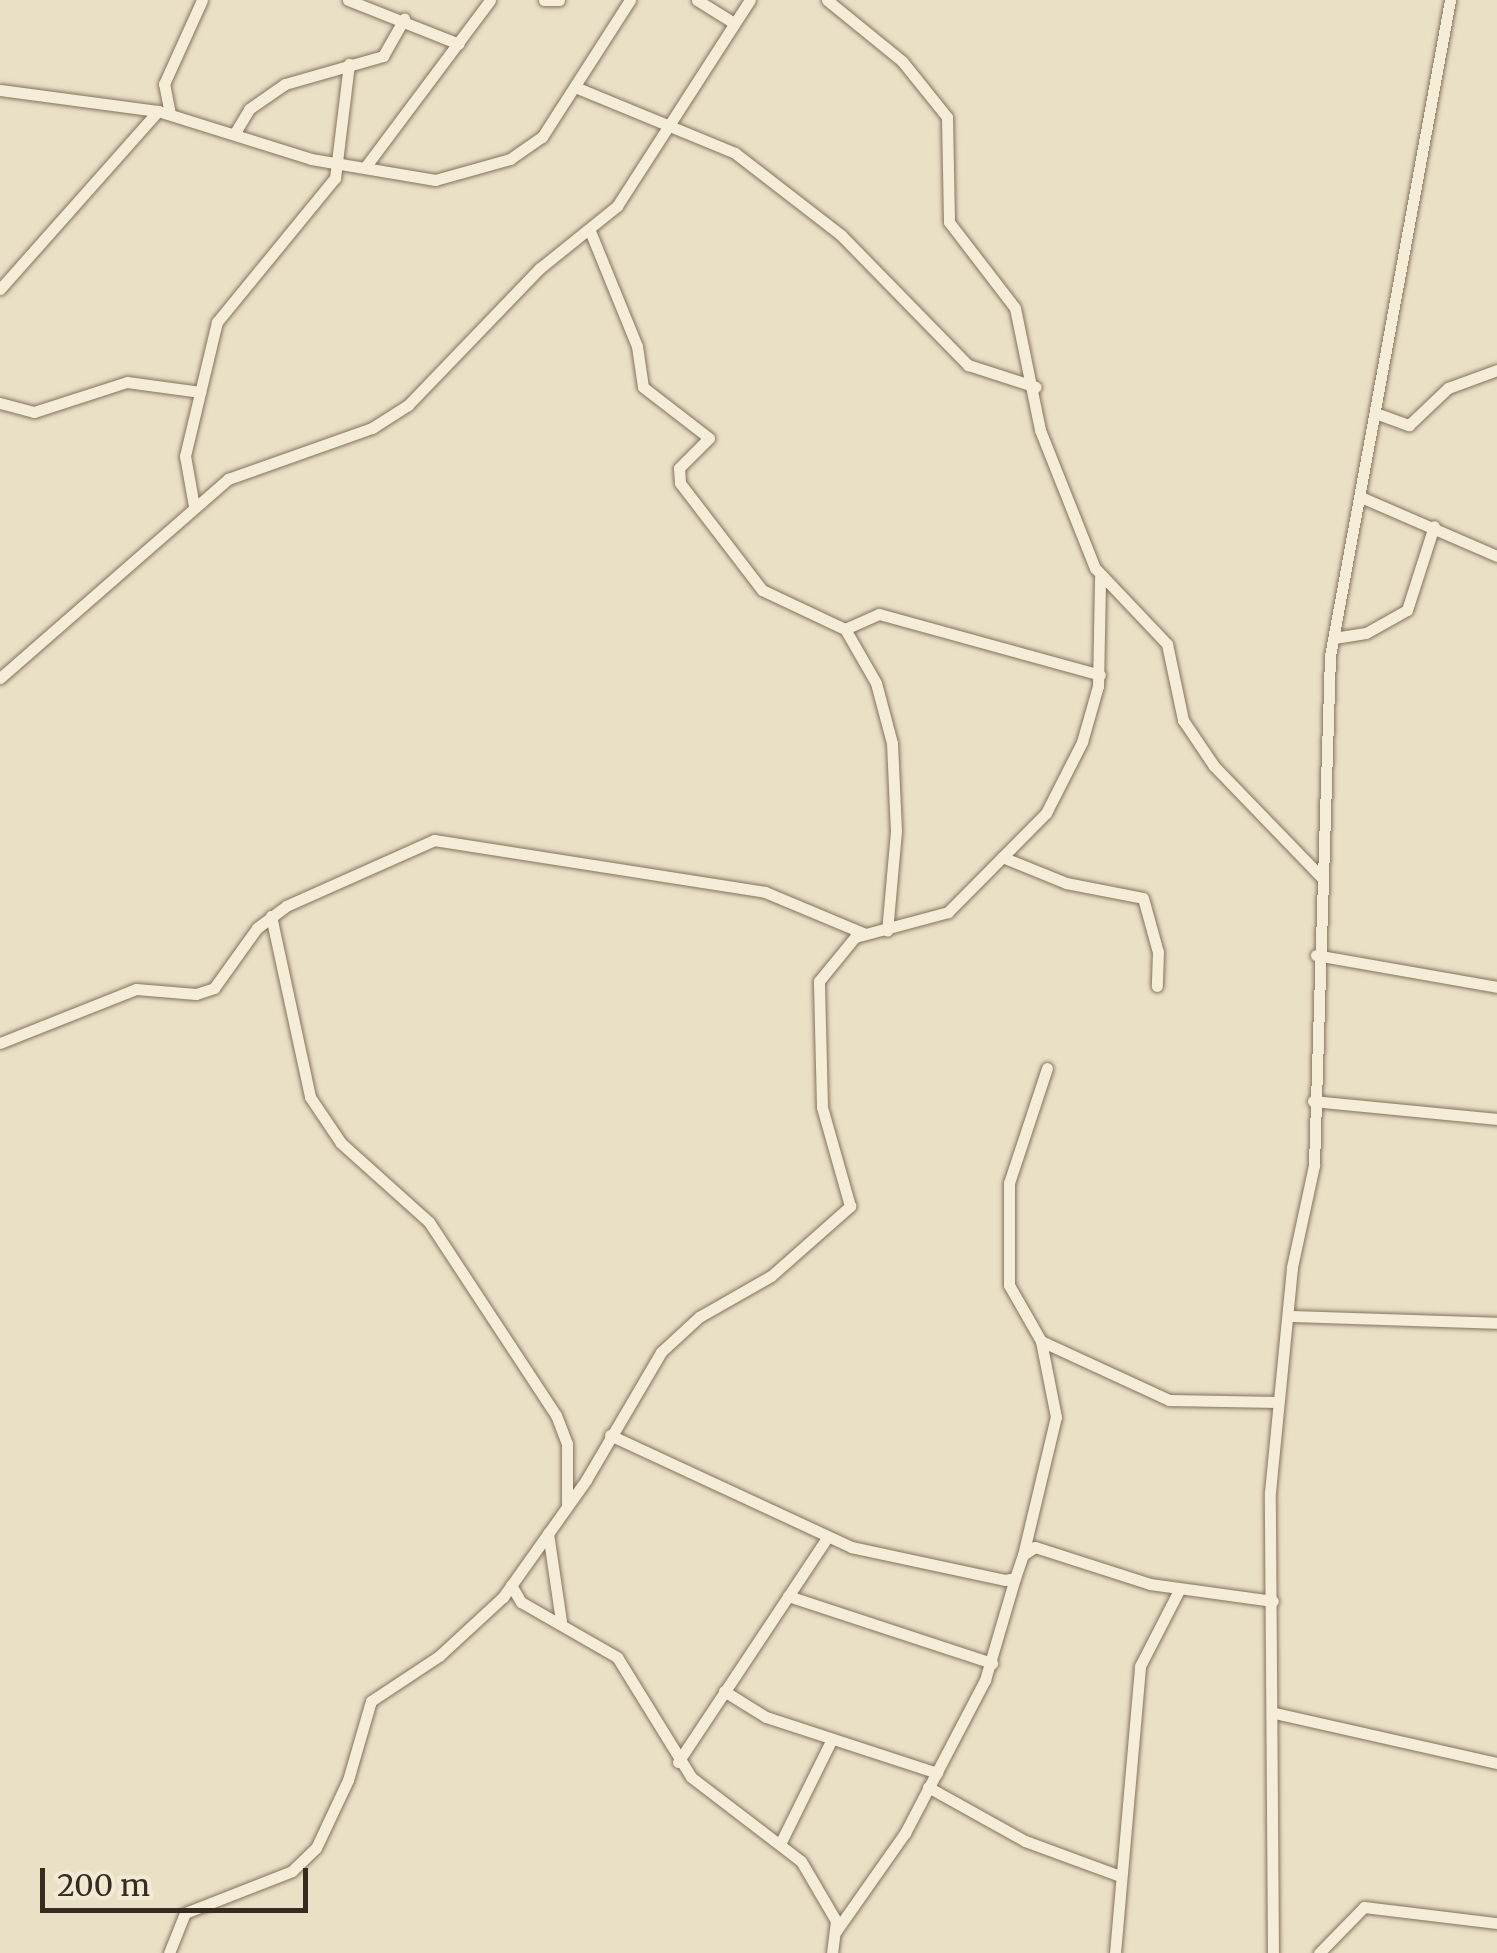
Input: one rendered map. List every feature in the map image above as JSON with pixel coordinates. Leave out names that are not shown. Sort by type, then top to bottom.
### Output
[{"type":"street","points":[[0,289],[164,113],[164,84],[202,0]]},
{"type":"street","points":[[348,0],[459,44]]},
{"type":"street","points":[[366,166],[490,0]]},
{"type":"street","points":[[544,0],[559,0]]},
{"type":"street","points":[[0,90],[164,113],[341,164],[435,180],[510,159],[542,137],[630,0]]},
{"type":"street","points":[[697,0],[734,23]]},
{"type":"street","points":[[0,678],[228,479],[392,416],[540,268],[590,230],[630,189],[750,0]]},
{"type":"street","points":[[827,0],[894,52],[947,117],[949,222],[1006,290],[1036,386],[1046,448],[1100,576],[1168,644],[1183,720],[1214,766],[1322,878]]},
{"type":"street","points":[[1273,1953],[1273,1602],[1278,1402],[1314,1165],[1316,955],[1334,638],[1363,498],[1450,0]]},
{"type":"street","points":[[236,131],[266,94],[383,56],[404,19]]},
{"type":"street","points":[[194,506],[185,456],[225,308],[301,224],[341,164],[349,64]]},
{"type":"street","points":[[575,87],[670,121],[724,147],[817,214],[968,365],[1036,386]]},
{"type":"street","points":[[590,230],[638,346],[644,387],[709,438],[679,468],[680,484],[762,590],[845,629],[876,682],[892,743],[896,846],[887,931]]},
{"type":"street","points":[[1378,414],[1408,425],[1448,388],[1497,370]]},
{"type":"street","points":[[0,403],[34,412],[128,382],[200,392]]},
{"type":"street","points":[[1363,498],[1497,556]]},
{"type":"street","points":[[1334,638],[1366,633],[1407,610],[1434,526]]},
{"type":"street","points":[[0,1043],[136,989],[196,994],[214,988],[271,916],[333,878],[434,840],[765,892],[864,933],[940,918],[1038,824],[1066,782],[1100,675],[1100,576]]},
{"type":"street","points":[[845,629],[878,614],[1100,675]]},
{"type":"street","points":[[1002,856],[1066,884],[1143,898],[1158,952],[1157,986]]},
{"type":"street","points":[[271,916],[310,1096],[341,1143],[429,1222],[556,1415],[567,1444],[567,1506]]},
{"type":"street","points":[[843,926],[846,945]]},
{"type":"street","points":[[169,1953],[178,1922],[198,1904],[306,1860],[348,1780],[371,1701],[439,1656],[510,1598],[511,1585],[567,1506],[672,1340],[771,1276],[850,1206],[822,1107],[814,1004],[824,970],[846,945],[864,933]]},
{"type":"street","points":[[1316,955],[1497,987]]},
{"type":"street","points":[[832,1953],[836,1931],[937,1773],[992,1664],[1056,1430],[1041,1341],[1009,1285],[1009,1183],[1047,1068]]},
{"type":"street","points":[[1313,1101],[1497,1119]]},
{"type":"street","points":[[1290,1316],[1497,1324]]},
{"type":"street","points":[[1041,1341],[1168,1400],[1278,1402]]},
{"type":"street","points":[[610,1435],[828,1538],[1015,1578]]},
{"type":"street","points":[[548,1533],[562,1621]]},
{"type":"street","points":[[678,1762],[828,1538]]},
{"type":"street","points":[[1023,1555],[1042,1548],[1179,1590],[1273,1602]]},
{"type":"street","points":[[1115,1953],[1140,1666],[1179,1590]]},
{"type":"street","points":[[788,1596],[992,1664]]},
{"type":"street","points":[[510,1598],[562,1621],[630,1670],[678,1762],[781,1842],[824,1896],[836,1931]]},
{"type":"street","points":[[724,1691],[766,1717],[937,1773]]},
{"type":"street","points":[[1275,1714],[1497,1763]]},
{"type":"street","points":[[781,1842],[832,1739]]},
{"type":"street","points":[[928,1787],[1025,1841],[1120,1876]]},
{"type":"street","points":[[920,1802],[947,1798]]},
{"type":"street","points":[[1319,1953],[1364,1907],[1497,1923]]}]
